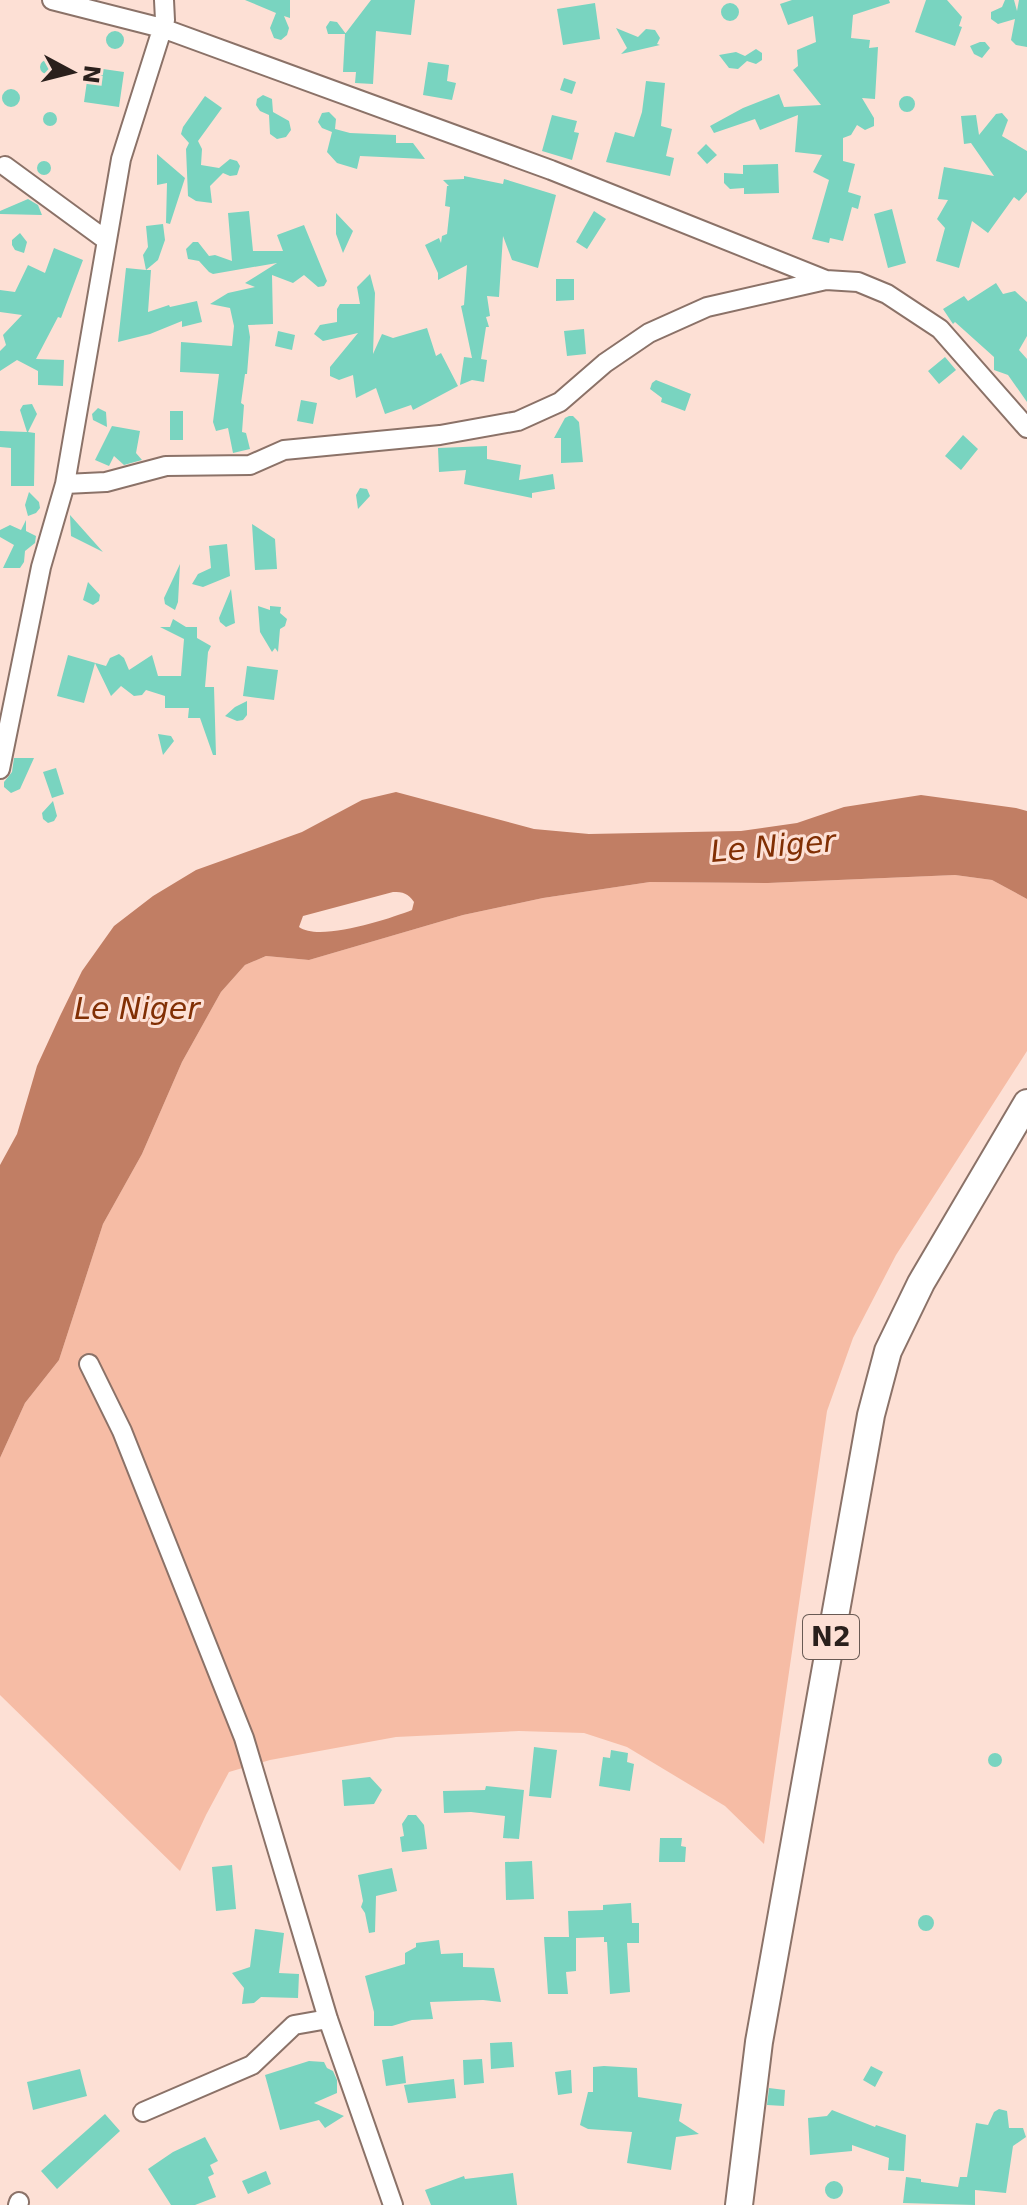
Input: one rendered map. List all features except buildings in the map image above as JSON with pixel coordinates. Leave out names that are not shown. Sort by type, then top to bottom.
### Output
[{"type":"highway","name":"N2","points":[[739,2205],[759,2042],[871,1415],[888,1351],[921,1283],[1027,1103]]},
{"type":"street","points":[[52,0],[162,28],[551,170],[826,280]]},
{"type":"street","points":[[0,769],[41,567],[65,484],[121,159],[165,20],[164,0]]},
{"type":"street","points":[[5,166],[106,240]]},
{"type":"street","points":[[65,484],[106,482],[166,466],[250,465],[284,450],[440,435],[518,421],[560,402],[605,363],[649,333],[707,307],[826,280],[858,282],[887,294],[940,329],[1027,428]]},
{"type":"street","points":[[89,1364],[122,1431],[244,1738],[328,2019],[393,2205]]},
{"type":"street","points":[[143,2112],[252,2065],[294,2025],[328,2019]]},
{"type":"shaded area","points":[[955,875],[992,880],[1027,899],[1027,1051],[896,1255],[853,1338],[827,1411],[764,1844],[725,1806],[627,1747],[584,1733],[519,1731],[396,1737],[270,1760],[229,1772],[180,1871],[0,1695],[0,1458],[25,1403],[59,1360],[103,1224],[142,1154],[182,1062],[221,992],[245,965],[266,956],[309,960],[463,915],[543,898],[650,882],[768,883]]},
{"type":"water","name":"Le Niger","points":[[396,792],[534,829],[589,834],[741,831],[797,823],[844,807],[921,795],[1016,808],[1027,811],[1027,899],[992,880],[955,875],[768,883],[650,882],[543,898],[463,915],[309,960],[266,956],[245,965],[221,992],[182,1062],[142,1154],[103,1224],[59,1360],[25,1403],[0,1458],[0,1165],[17,1134],[37,1066],[82,971],[114,926],[153,896],[196,870],[302,832],[362,800]],"holes":[[[393,892],[412,899],[412,910],[337,931],[309,931],[299,927],[303,916]]]}]
